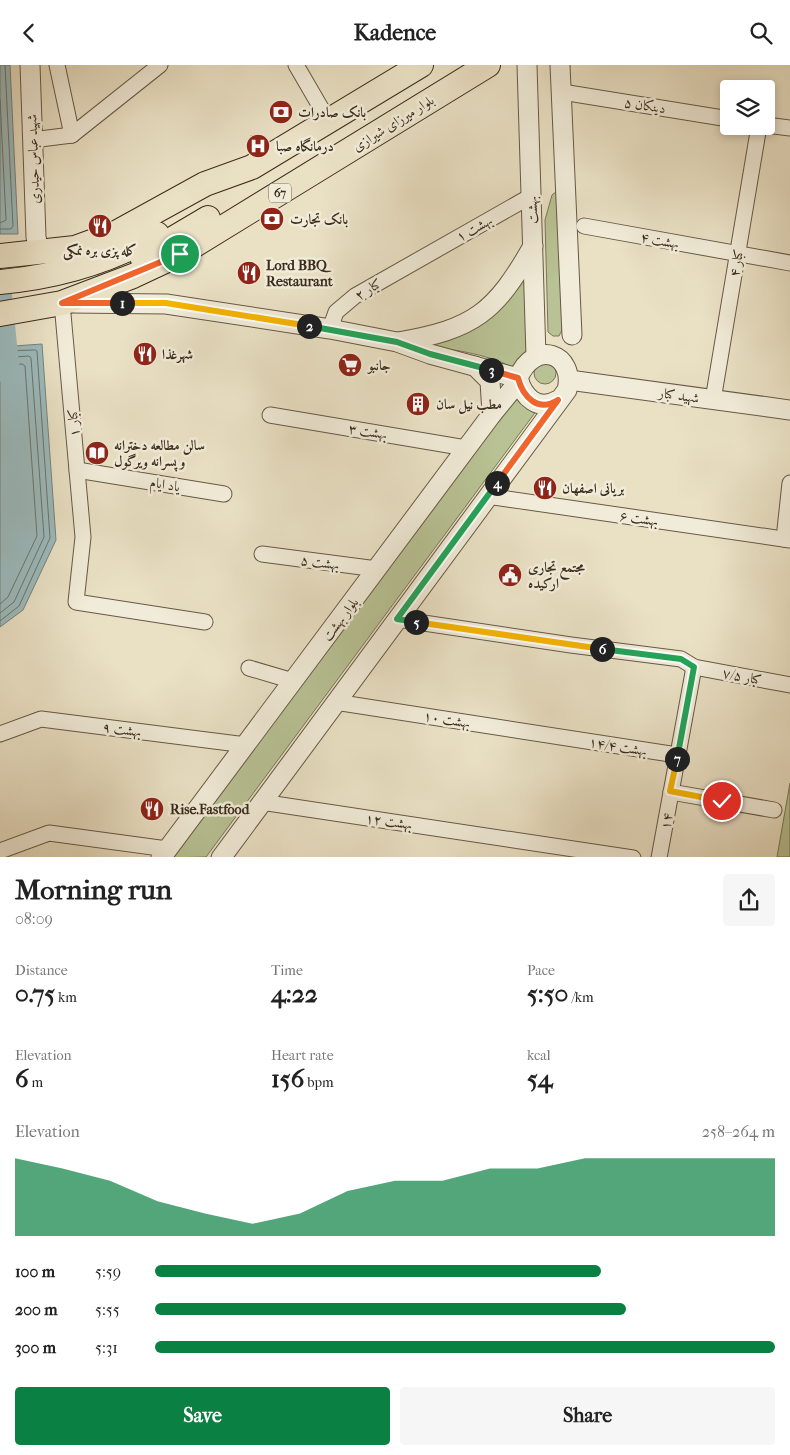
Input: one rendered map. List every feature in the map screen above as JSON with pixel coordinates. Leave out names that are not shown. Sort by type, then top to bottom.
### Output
[{"type":"main road","points":[[2,287],[60,290],[112,272],[150,252],[260,174],[328,120],[421,65]]},
{"type":"main road","name":"بلوار میرزای شیرازی","points":[[0,314],[62,303],[180,254],[488,65]]},
{"type":"main road","points":[[2,287],[94,263],[147,239],[260,174],[421,106]]},
{"type":"main road","points":[[7,255],[75,248],[116,233],[205,184],[260,174]]},
{"type":"street","name":"شهید عباس حیدری","points":[[30,65],[36,237],[39,252]]},
{"type":"street","points":[[57,65],[72,135]]},
{"type":"street","points":[[32,139],[72,135],[160,65]]},
{"type":"street","points":[[296,65],[328,120]]},
{"type":"street","name":"بهشت","points":[[527,65],[536,356]]},
{"type":"street","points":[[560,65],[572,335]]},
{"type":"street","name":"۵ دینکان","points":[[562,92],[720,118]]},
{"type":"street","points":[[775,126],[790,129]]},
{"type":"street","name":"۴ کبار","points":[[712,400],[757,135]]},
{"type":"street","name":"۱ بهشت","points":[[418,260],[531,195]]},
{"type":"street","name":"۴ بهشت","points":[[584,226],[790,263]]},
{"type":"street","points":[[397,342],[437,335],[455,329],[485,311],[500,298],[515,277],[533,245]]},
{"type":"street","name":"۲ کبار","points":[[330,329],[336,312],[354,296],[418,260]]},
{"type":"street","points":[[62,303],[166,303],[330,329],[397,342],[430,354],[519,379]]},
{"type":"street","name":"۱ کبار","points":[[62,303],[83,537],[76,602],[205,622]]},
{"type":"street","points":[[221,857],[567,390],[568,380],[565,366],[560,360],[544,355],[536,356],[524,365],[519,379],[521,389],[531,401],[548,404],[558,400]]},
{"type":"street","points":[[475,366],[490,381],[492,414]]},
{"type":"street","name":"بلوار بهشت","points":[[164,853],[466,447],[519,379]]},
{"type":"street","name":"شهید کبار","points":[[568,380],[790,410]]},
{"type":"street","name":"۳ بهشت","points":[[270,415],[466,447]]},
{"type":"street","name":"یاد ایام","points":[[77,470],[224,494]]},
{"type":"street","points":[[787,540],[790,483]]},
{"type":"street","name":"۶ بهشت","points":[[488,496],[787,540]]},
{"type":"street","name":"۵ بهشت","points":[[262,554],[377,569]]},
{"type":"street","name":"۷/۵ کبار","points":[[394,623],[682,669],[694,667],[790,685]]},
{"type":"street","name":"۱۴","points":[[659,857],[694,667]]},
{"type":"street","points":[[249,668],[293,681]]},
{"type":"street","name":"۱۰ بهشت","points":[[335,702],[558,737]]},
{"type":"street","name":"۹ بهشت","points":[[0,733],[41,719],[246,745]]},
{"type":"street","name":"۱۴/۴ بهشت","points":[[558,737],[678,755]]},
{"type":"street","points":[[670,791],[774,809]]},
{"type":"street","name":"۱۲ بهشت","points":[[261,803],[633,857]]},
{"type":"street","points":[[0,851],[49,833],[164,853]]},
{"type":"green space","points":[[557,191],[564,326],[559,336],[553,336],[548,332],[545,220],[552,195]]},
{"type":"green space","points":[[529,272],[533,344],[512,367],[479,355],[423,345],[505,303]]},
{"type":"green space","points":[[545,362],[553,365],[556,373],[553,381],[545,384],[537,381],[534,373],[537,365]]},
{"type":"green space","points":[[515,393],[537,410],[206,857],[168,857]]},
{"type":"green space","points":[[790,783],[790,857],[777,857]]},
{"type":"water","points":[[0,65],[10,65],[18,234],[0,234]]},
{"type":"water","points":[[42,344],[56,540],[23,610],[0,627],[0,347]]},
{"type":"waterway","points":[[0,285],[9,375]]},
{"type":"place","name":"بانک صادرات","points":[[281,112]]},
{"type":"place","name":"درمانگاه صبا","points":[[258,146]]},
{"type":"place","name":"بانک تجارت","points":[[272,219]]},
{"type":"place","name":"کله پزی بره نمکی","points":[[100,226]]},
{"type":"place","name":"Lord BBQ Restaurant","points":[[249,273]]},
{"type":"place","name":"شهرغذا","points":[[145,354]]},
{"type":"place","name":"جانبو","points":[[350,365]]},
{"type":"place","name":"مطب نیل سان","points":[[418,404]]},
{"type":"place","name":"سالن مطالعه دخترانه و پسرانه ویرگول","points":[[97,453]]},
{"type":"place","name":"بریانی اصفهان","points":[[545,488]]},
{"type":"place","name":"مجتمع تجاری ارکیده","points":[[510,575]]},
{"type":"place","name":"Rise.Fastfood","points":[[152,809]]},
{"type":"route","points":[[180,254],[133,276],[62,303],[166,303],[330,329],[397,342],[430,354],[518,378],[525,396],[539,404],[548,404],[558,400],[397,619],[570,645],[681,659],[694,667],[670,791],[722,801]]}]
